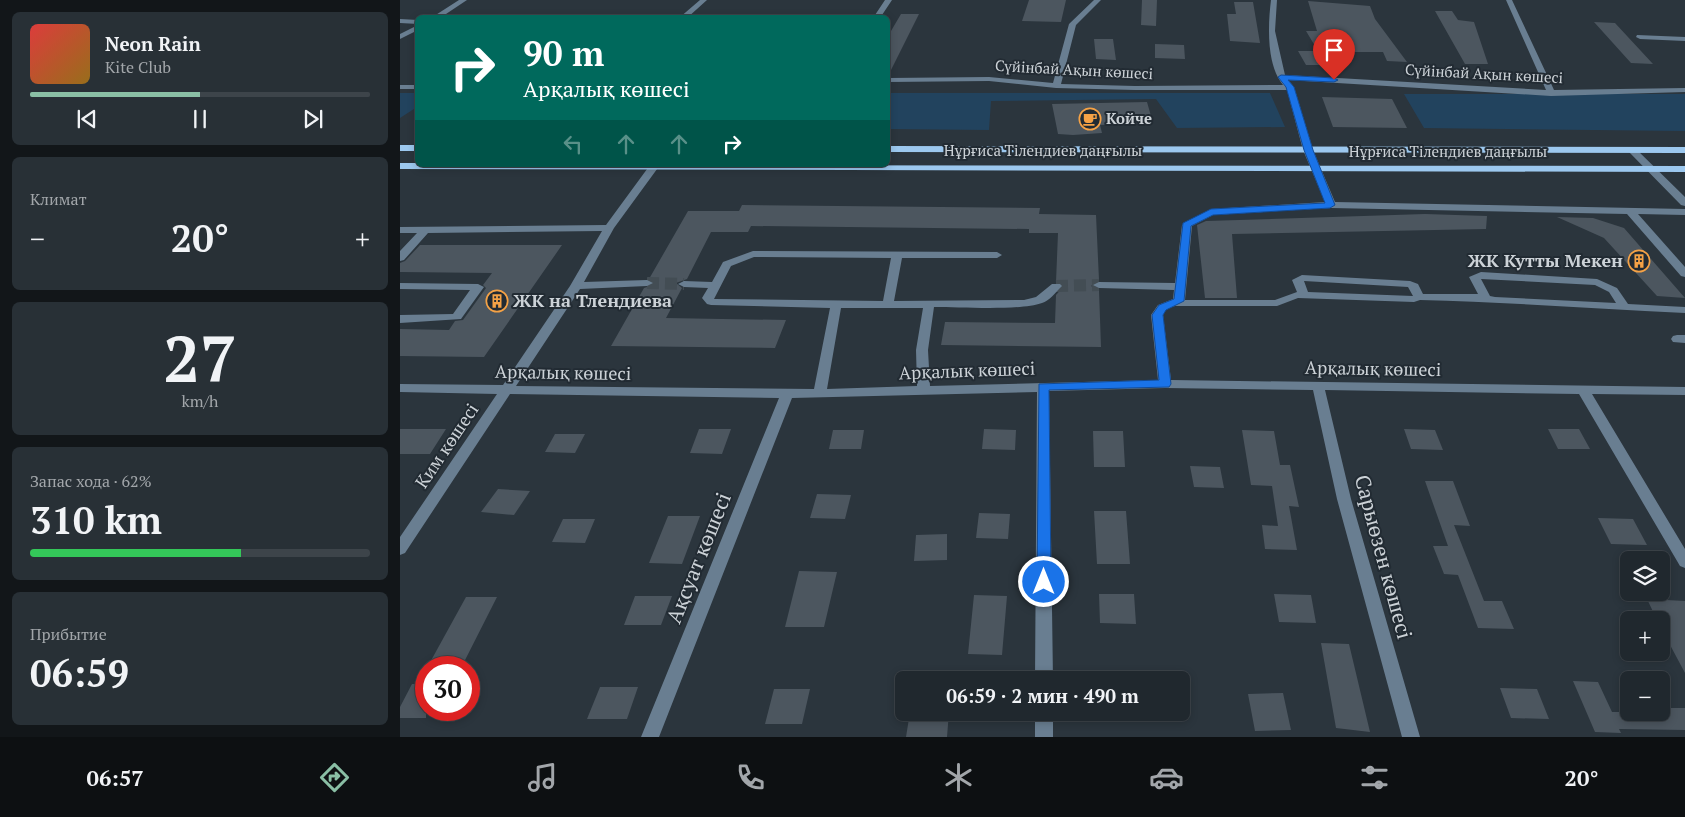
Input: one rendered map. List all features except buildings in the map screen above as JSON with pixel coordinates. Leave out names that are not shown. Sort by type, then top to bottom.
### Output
[{"type":"main road","points":[[400,148],[415,148]]},
{"type":"main road","name":"Нұрғиса Тілендиев даңғылы","points":[[890,149],[1685,150]]},
{"type":"main road","name":"Нұрғиса Тілендиев даңғылы","points":[[890,165],[1685,169]]},
{"type":"main road","name":"Нұрғиса Тілендиев даңғылы","points":[[400,166],[415,166]]},
{"type":"street","points":[[439,15],[464,0]]},
{"type":"street","points":[[686,15],[704,0]]},
{"type":"street","points":[[878,15],[889,0]]},
{"type":"street","points":[[1056,86],[1073,24],[1098,0]]},
{"type":"street","points":[[1274,0],[1271,31],[1281,77],[1290,87],[1308,150],[1330,205]]},
{"type":"street","points":[[1509,0],[1551,92]]},
{"type":"street","points":[[400,21],[415,22]]},
{"type":"street","points":[[400,37],[415,29]]},
{"type":"street","points":[[1640,37],[1685,39]]},
{"type":"street","name":"Сүйінбай Ақын көшесі","points":[[1281,77],[1551,92],[1685,90]]},
{"type":"street","name":"Сүйінбай Ақын көшесі","points":[[890,80],[989,79],[1056,86],[1192,89],[1290,87]]},
{"type":"street","points":[[400,87],[415,87]]},
{"type":"street","points":[[1632,150],[1685,203]]},
{"type":"street","name":"Ким көшесі","points":[[400,549],[509,389],[576,286],[609,228],[654,167]]},
{"type":"street","points":[[1176,303],[1179,301],[1187,225],[1202,216],[1221,211],[1330,205],[1685,212]]},
{"type":"street","points":[[1629,210],[1685,274]]},
{"type":"street","points":[[400,230],[609,228]]},
{"type":"street","points":[[400,258],[425,230]]},
{"type":"street","points":[[996,255],[753,254],[727,264],[708,298],[710,302],[836,305],[1033,302],[1040,300],[1056,286]]},
{"type":"street","points":[[888,304],[897,255]]},
{"type":"street","points":[[1486,298],[1475,277],[1481,275],[1597,282],[1613,290],[1625,308]]},
{"type":"street","points":[[1304,295],[1298,280],[1302,278],[1410,284],[1414,286],[1419,297]]},
{"type":"street","points":[[576,286],[647,283]]},
{"type":"street","points":[[684,284],[715,285]]},
{"type":"street","points":[[1099,285],[1181,286]]},
{"type":"street","points":[[400,286],[478,287],[457,317],[400,319]]},
{"type":"street","points":[[1165,384],[1157,315],[1162,307],[1176,303],[1277,303],[1291,296],[1304,295],[1414,299],[1419,297],[1486,298],[1625,308],[1685,310]]},
{"type":"street","points":[[924,390],[922,350],[930,304]]},
{"type":"street","points":[[820,393],[836,305]]},
{"type":"street","name":"Арқалық көшесі","points":[[400,388],[787,394],[1165,384],[1685,391]]},
{"type":"street","points":[[1043,386],[1044,671]]},
{"type":"street","name":"Сарыөзен көшесі","points":[[1318,386],[1344,499],[1411,737]]},
{"type":"street","points":[[1583,390],[1685,562]]},
{"type":"street","name":"Ақсуат көшесі","points":[[650,737],[787,394]]},
{"type":"street","points":[[1044,721],[1044,737]]},
{"type":"shaded area","points":[[400,93],[415,93],[415,108],[400,118]]},
{"type":"shaded area","points":[[890,93],[1270,93],[1285,127],[1177,128],[1156,99],[991,101],[989,130],[890,129]]},
{"type":"shaded area","points":[[1404,94],[1685,94],[1685,131],[1424,128]]},
{"type":"tunnel","points":[[662,283],[647,283],[684,284]]},
{"type":"tunnel","points":[[1056,286],[1099,285]]},
{"type":"place","name":"Койче","points":[[1090,119]]},
{"type":"place","name":"ЖК Кутты Мекен","points":[[1639,261]]},
{"type":"place","name":"ЖК на Тлендиева","points":[[497,301]]},
{"type":"route","points":[[1044,582],[1043,386],[1165,384],[1157,315],[1162,307],[1179,301],[1187,225],[1211,212],[1330,205],[1308,150],[1290,87],[1281,77],[1334,80]]}]
